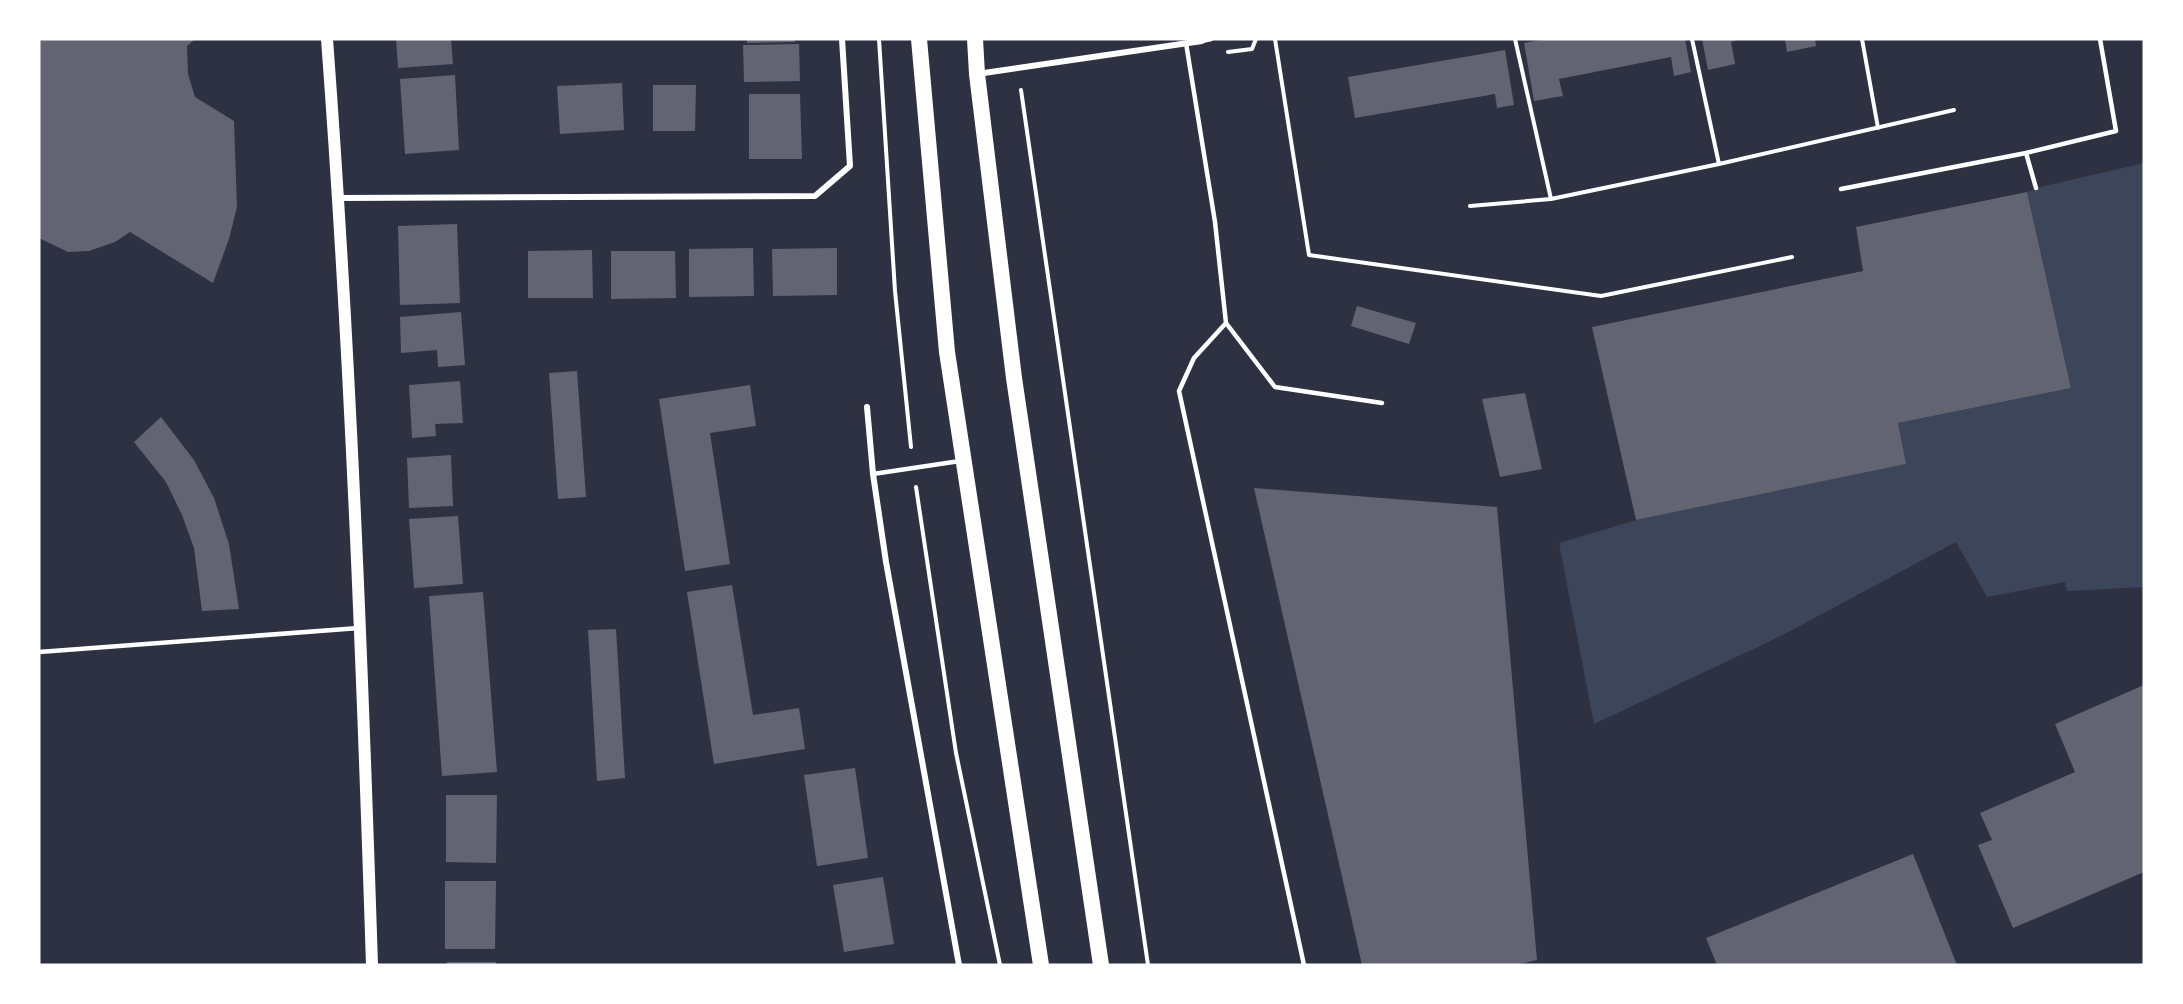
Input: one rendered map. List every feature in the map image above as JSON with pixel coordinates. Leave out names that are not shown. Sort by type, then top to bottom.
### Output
[{"type":"highway","points":[[919,39],[947,352],[1041,965]]},
{"type":"highway","points":[[975,39],[1014,378],[1101,965]]},
{"type":"main road","points":[[327,39],[339,198],[355,492],[372,965]]},
{"type":"street","points":[[339,198],[814,196],[850,166],[842,39]]},
{"type":"street","points":[[978,74],[1202,41]]},
{"type":"street","points":[[867,407],[873,474],[886,562],[959,965]]},
{"type":"lane","points":[[1202,41],[1211,39]]},
{"type":"lane","points":[[1841,189],[2026,153],[2115,131],[2100,39]]},
{"type":"lane","points":[[1186,43],[1215,222],[1226,323],[1275,387],[1382,403]]},
{"type":"lane","points":[[2026,153],[2036,188]]},
{"type":"lane","points":[[1226,323],[1194,358],[1179,391],[1304,965]]},
{"type":"lane","points":[[873,474],[963,461]]},
{"type":"lane","points":[[39,652],[359,628]]},
{"type":"path","points":[[879,39],[895,291],[914,468],[956,753],[1000,965]]},
{"type":"path","points":[[1275,39],[1309,255],[1601,296],[1792,257]]},
{"type":"path","points":[[1515,39],[1551,199]]},
{"type":"path","points":[[1692,39],[1719,164]]},
{"type":"path","points":[[1862,39],[1878,128]]},
{"type":"path","points":[[1018,68],[1148,965]]},
{"type":"path","points":[[1470,206],[1551,199],[1719,164],[1954,110]]},
{"type":"shaded area","points":[[2144,163],[2144,587],[2067,591],[2065,582],[1987,597],[1956,542],[1783,635],[1594,724],[1559,543],[1636,520],[1905,464],[1898,423],[2071,388],[2027,192]]},
{"type":"building","points":[[39,39],[195,39],[187,46],[188,74],[195,97],[234,121],[237,207],[229,239],[213,283],[130,232],[115,242],[89,251],[68,252],[39,238]]},
{"type":"building","points":[[396,39],[451,39],[453,64],[398,68]]},
{"type":"building","points":[[747,39],[795,39],[795,42],[747,43]]},
{"type":"building","points":[[1545,39],[1685,39],[1691,72],[1674,76],[1671,57],[1559,79],[1563,96],[1534,101],[1524,43]]},
{"type":"building","points":[[1702,39],[1739,39],[1731,42],[1735,64],[1708,70]]},
{"type":"building","points":[[1785,39],[1815,39],[1816,46],[1787,52]]},
{"type":"building","points":[[799,44],[800,81],[744,82],[743,45]]},
{"type":"building","points":[[1505,50],[1514,105],[1497,108],[1495,94],[1355,118],[1348,77]]},
{"type":"building","points":[[455,75],[459,150],[405,154],[400,79]]},
{"type":"building","points":[[622,83],[624,130],[560,134],[557,86]]},
{"type":"building","points":[[653,85],[696,85],[695,131],[653,131]]},
{"type":"building","points":[[749,94],[800,94],[802,159],[749,159]]},
{"type":"building","points":[[2027,192],[2071,388],[1898,423],[1906,464],[1636,520],[1592,327],[1863,271],[1856,227]]},
{"type":"building","points":[[457,224],[460,303],[400,305],[398,226]]},
{"type":"building","points":[[753,248],[754,296],[689,297],[689,249]]},
{"type":"building","points":[[837,248],[837,295],[773,296],[772,249]]},
{"type":"building","points":[[592,250],[593,298],[528,298],[528,251]]},
{"type":"building","points":[[611,251],[675,251],[676,298],[611,299]]},
{"type":"building","points":[[1357,306],[1416,323],[1409,344],[1351,326]]},
{"type":"building","points":[[461,312],[465,365],[438,367],[437,350],[401,353],[400,317]]},
{"type":"building","points":[[577,371],[586,497],[558,499],[549,373]]},
{"type":"building","points":[[460,381],[463,423],[435,424],[436,436],[412,438],[409,385]]},
{"type":"building","points":[[750,385],[756,426],[710,433],[730,564],[685,571],[659,399]]},
{"type":"building","points":[[1525,393],[1542,469],[1500,477],[1482,399]]},
{"type":"building","points":[[161,417],[194,460],[214,498],[229,544],[239,609],[202,611],[194,548],[182,515],[166,482],[134,442]]},
{"type":"building","points":[[451,455],[453,506],[409,508],[407,458]]},
{"type":"building","points":[[1254,488],[1497,507],[1537,960],[1515,965],[1362,965]]},
{"type":"building","points":[[458,516],[463,584],[414,588],[409,519]]},
{"type":"building","points":[[732,585],[753,715],[799,708],[805,749],[714,764],[687,592]]},
{"type":"building","points":[[483,592],[497,772],[442,776],[429,596]]},
{"type":"building","points":[[616,629],[625,778],[597,781],[588,630]]},
{"type":"building","points":[[2144,685],[2144,872],[2013,928],[1978,845],[1992,840],[1980,813],[2075,772],[2055,724]]},
{"type":"building","points":[[855,768],[868,858],[817,866],[804,775]]},
{"type":"building","points":[[446,795],[497,795],[496,863],[446,862]]},
{"type":"building","points":[[1913,854],[1957,965],[1717,965],[1706,938]]},
{"type":"building","points":[[883,877],[894,944],[844,952],[833,885]]},
{"type":"building","points":[[445,881],[496,881],[495,949],[445,949]]},
{"type":"building","points":[[447,962],[496,962],[496,965],[447,965]]}]
